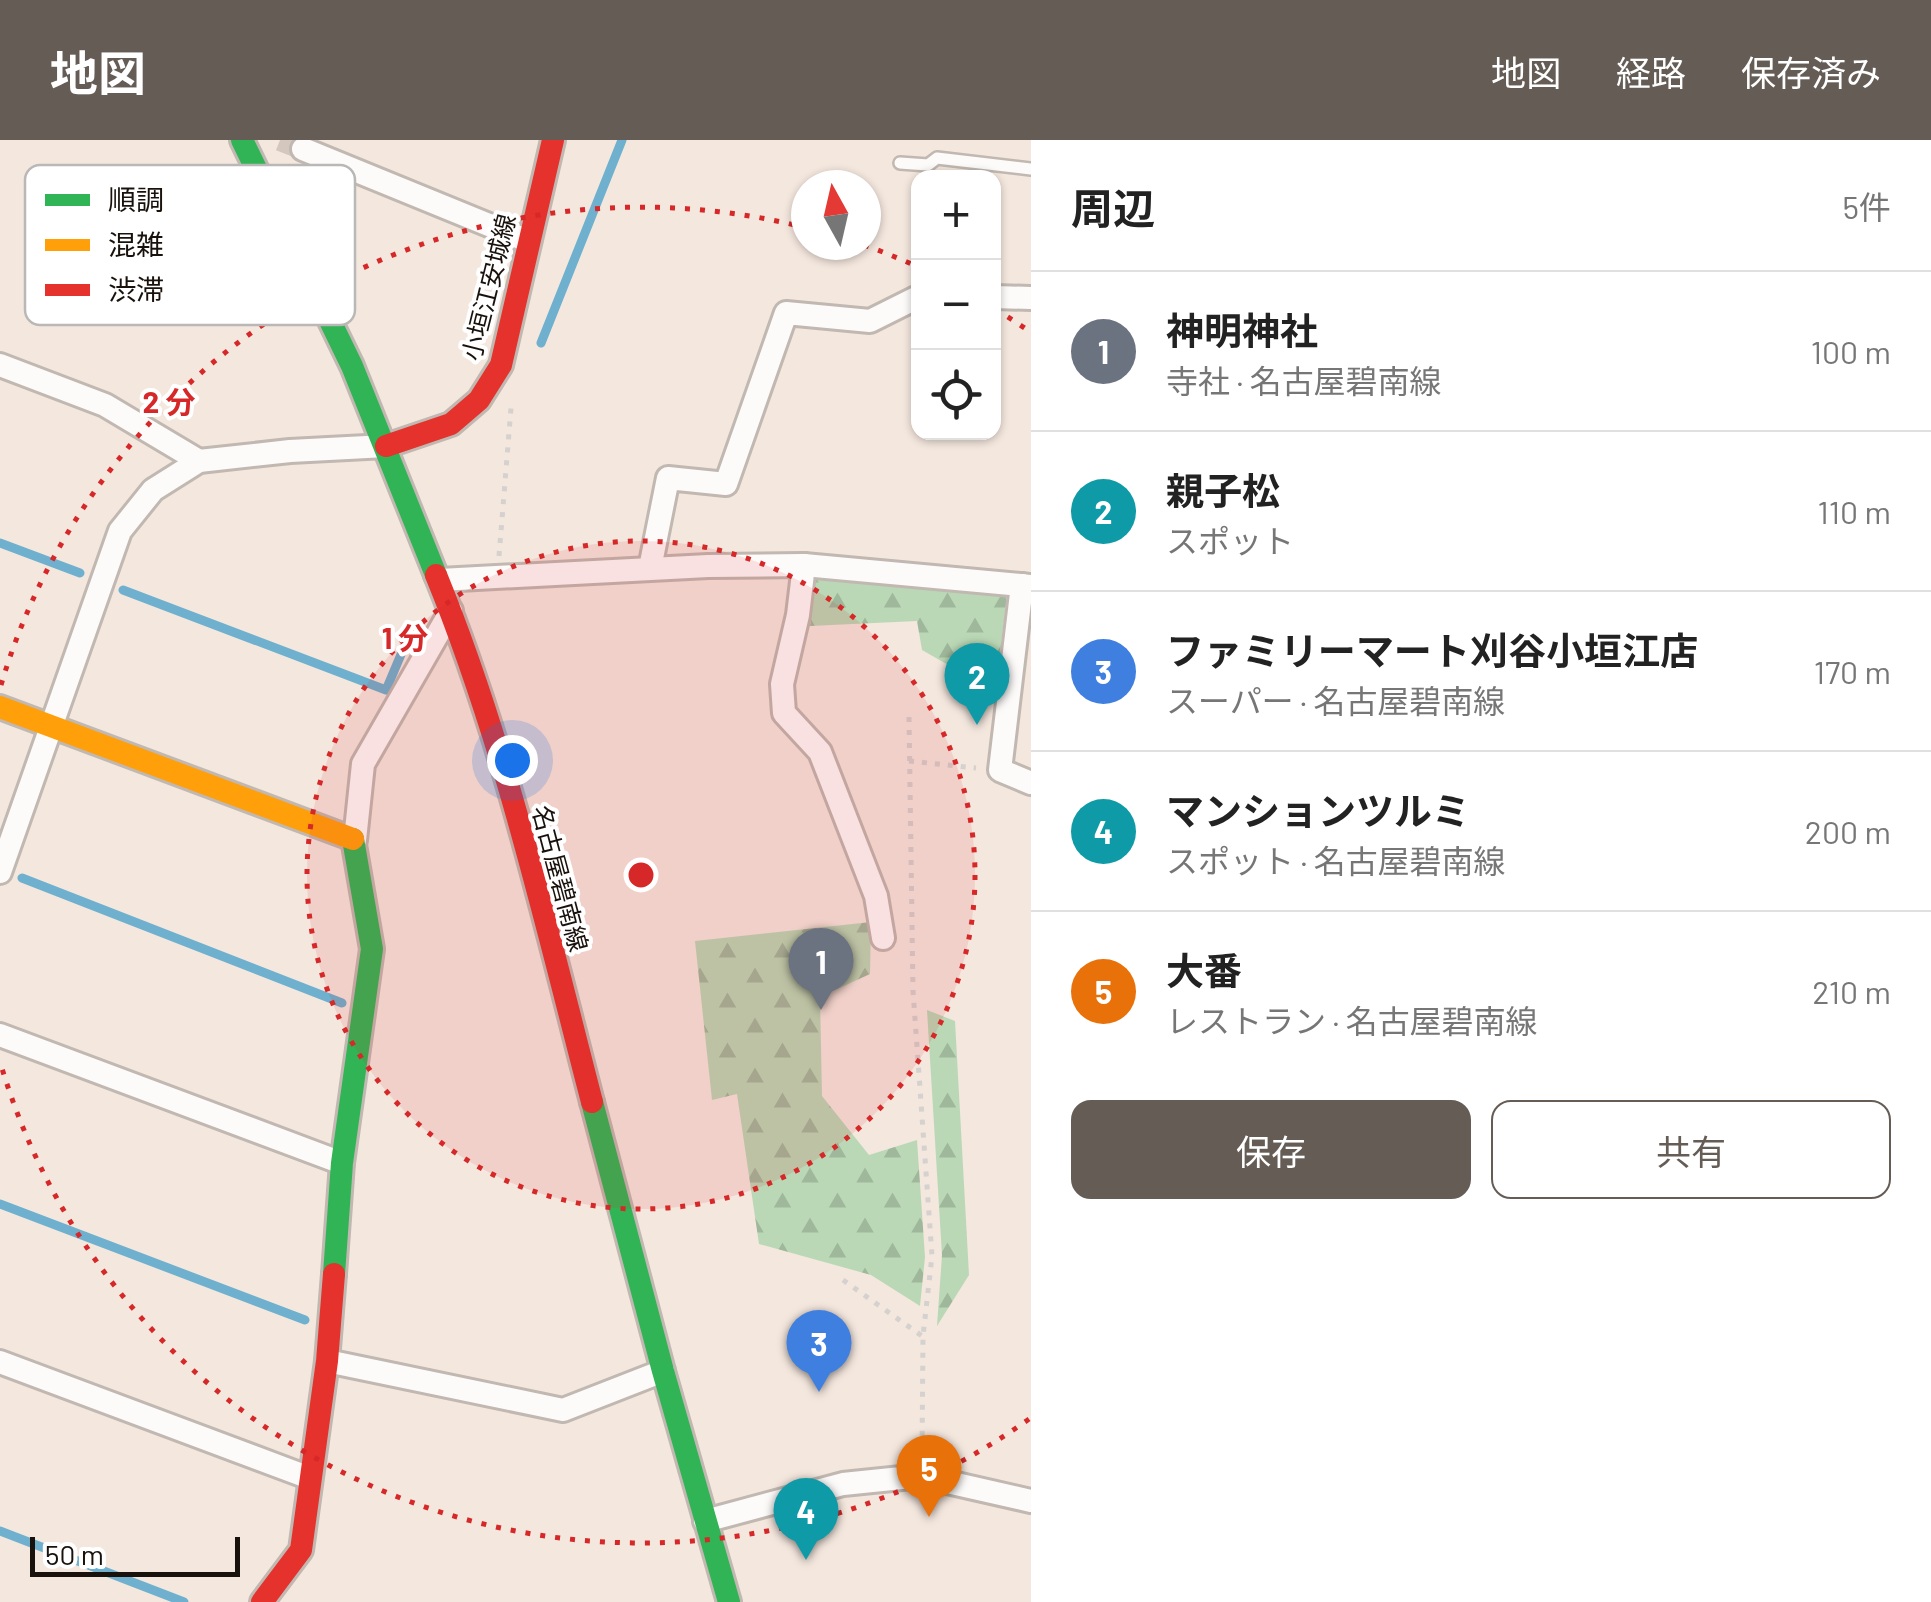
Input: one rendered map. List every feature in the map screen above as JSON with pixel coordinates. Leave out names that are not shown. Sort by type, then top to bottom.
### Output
[{"type":"main road","name":"名古屋碧南線","points":[[242,140],[254,165]]},
{"type":"main road","name":"小垣江安城線","points":[[386,446],[451,424],[478,400],[501,365],[553,140]]},
{"type":"main road","name":"名古屋碧南線","points":[[332,325],[440,580],[522,833],[663,1372],[728,1602]]},
{"type":"main road","points":[[0,707],[355,840],[372,949],[342,1163],[328,1361],[301,1550],[262,1602]]},
{"type":"street","points":[[303,149],[342,165]]},
{"type":"street","points":[[355,170],[528,241]]},
{"type":"street","points":[[1001,297],[1031,298]]},
{"type":"street","points":[[650,568],[668,478],[726,484],[786,313],[870,321],[911,300]]},
{"type":"street","points":[[0,364],[105,405],[199,461]]},
{"type":"street","points":[[0,872],[120,532],[154,490],[199,461],[386,446]]},
{"type":"street","points":[[804,565],[798,615],[782,684],[784,713],[820,752],[876,896],[883,938]]},
{"type":"street","points":[[440,580],[650,568],[804,565],[1026,585],[1000,770],[1031,782]]},
{"type":"street","points":[[355,840],[363,764],[451,611]]},
{"type":"street","points":[[0,1035],[342,1163]]},
{"type":"street","points":[[328,1361],[563,1410],[663,1372]]},
{"type":"street","points":[[0,1362],[310,1478]]},
{"type":"street","points":[[704,1521],[844,1484],[921,1476],[1031,1500]]},
{"type":"lane","points":[[900,163],[928,165],[936,158],[1031,169]]},
{"type":"path","points":[[496,578],[512,413],[501,365]]},
{"type":"path","points":[[908,717],[913,990],[932,1256],[923,1336],[921,1476]]},
{"type":"path","points":[[909,762],[1000,770]]},
{"type":"path","points":[[843,1280],[923,1336]]},
{"type":"green space","points":[[816,579],[1007,596],[996,685],[978,682],[922,650],[917,621],[810,626]]},
{"type":"green space","points":[[871,922],[870,974],[820,997],[822,1096],[869,1155],[917,1140],[925,1257],[920,1306],[871,1275],[759,1244],[737,1094],[712,1100],[695,941]]},
{"type":"green space","points":[[927,1010],[955,1021],[969,1275],[937,1326],[942,1255]]},
{"type":"waterway","points":[[541,343],[622,140]]},
{"type":"waterway","points":[[0,543],[80,573]]},
{"type":"waterway","points":[[123,590],[386,690],[405,645]]},
{"type":"waterway","points":[[22,878],[342,1003]]},
{"type":"waterway","points":[[0,1204],[305,1320]]},
{"type":"waterway","points":[[0,1531],[184,1602]]},
{"type":"tunnel","points":[[280,140],[303,149]]},
{"type":"traffic: fast","points":[[242,140],[254,165]]},
{"type":"traffic: fast","points":[[332,325],[436,575]]},
{"type":"traffic: fast","points":[[334,1274],[342,1163],[372,949],[353,839]]},
{"type":"traffic: fast","points":[[592,1102],[729,1602]]},
{"type":"traffic: slow","points":[[0,707],[353,839]]},
{"type":"traffic: jam","points":[[386,446],[451,424],[479,400],[501,365],[553,140]]},
{"type":"traffic: jam","points":[[436,575],[504,769],[592,1102]]},
{"type":"traffic: jam","points":[[262,1602],[301,1550],[327,1361],[334,1274]]},
{"type":"place","name":"親子松","points":[[977,725]]},
{"type":"place","name":"神明神社","points":[[821,1010]]},
{"type":"place","name":"ファミリーマート刈谷小垣江店","points":[[819,1392]]},
{"type":"place","name":"大番","points":[[929,1517]]},
{"type":"place","name":"マンションツルミ","points":[[806,1560]]}]
